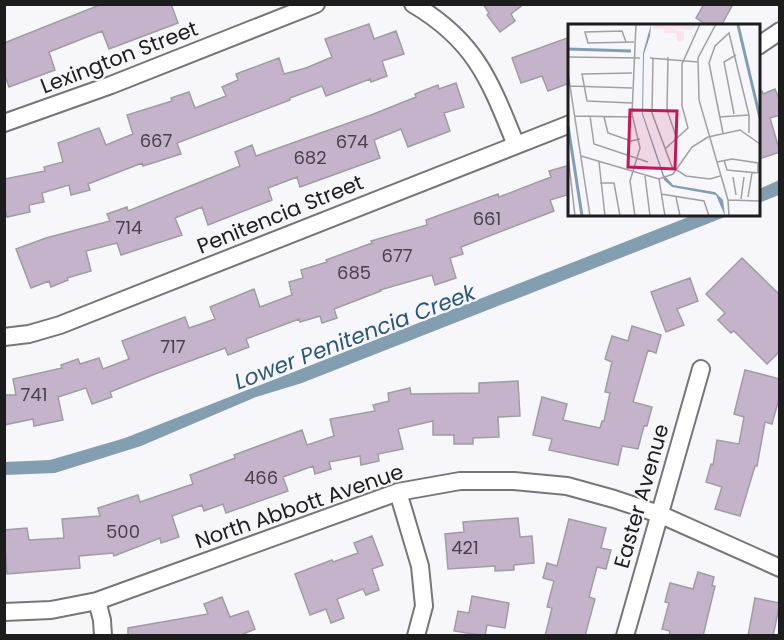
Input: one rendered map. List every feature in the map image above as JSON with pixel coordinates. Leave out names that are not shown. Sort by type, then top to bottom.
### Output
[{"type":"street","name":"Lexington Street","points":[[4,123],[91,93],[316,4]]},
{"type":"street","points":[[413,4],[452,31],[473,55],[492,87],[516,145]]},
{"type":"street","points":[[760,45],[780,31]]},
{"type":"street","name":"Penitencia Street","points":[[4,338],[60,325],[568,125]]},
{"type":"street","name":"Easter Avenue","points":[[625,636],[700,369]]},
{"type":"street","name":"North Abbott Avenue","points":[[4,612],[51,610],[97,601],[398,492],[460,481],[514,481],[567,486],[659,514],[780,568]]},
{"type":"street","points":[[398,492],[420,566],[424,606],[416,636]]},
{"type":"street","points":[[97,601],[103,636]]},
{"type":"water","points":[[779,180],[779,195],[760,203],[760,189]]},
{"type":"water","points":[[691,216],[727,216],[302,383],[256,397],[141,446],[55,473],[5,475],[5,462],[50,460],[125,438]]},
{"type":"building","points":[[102,4],[171,4],[178,23],[109,49],[102,31],[49,52],[55,70],[9,87],[4,73],[4,43]]},
{"type":"building","points":[[483,4],[524,4],[511,14],[515,21],[500,32],[487,15],[489,13]]},
{"type":"building","points":[[704,4],[733,4],[722,24],[705,24],[696,18]]},
{"type":"building","points":[[369,24],[374,39],[396,31],[404,54],[382,61],[387,76],[371,82],[370,79],[326,96],[322,86],[177,143],[181,154],[143,166],[142,163],[88,184],[90,190],[71,195],[69,185],[42,193],[44,202],[29,205],[30,212],[7,217],[4,205],[4,179],[45,171],[44,167],[63,162],[58,143],[99,128],[106,145],[133,134],[127,115],[172,101],[171,98],[189,92],[195,108],[226,96],[222,87],[238,80],[236,74],[279,58],[284,74],[306,68],[332,57],[325,39]]},
{"type":"building","points":[[568,38],[568,84],[548,91],[542,76],[521,83],[512,58]]},
{"type":"building","points":[[456,83],[464,107],[444,113],[450,131],[408,147],[401,129],[374,140],[380,158],[300,187],[297,177],[268,188],[272,200],[208,225],[202,207],[175,218],[182,235],[121,255],[117,243],[86,251],[91,271],[67,278],[68,280],[51,287],[49,281],[31,288],[16,249],[46,238],[110,221],[107,214],[127,207],[128,211],[240,166],[235,152],[252,145],[256,156],[371,115],[416,97],[415,94],[438,85],[439,89]]},
{"type":"building","points":[[775,89],[780,101],[780,115],[770,118],[780,152],[760,159],[760,91],[763,94]]},
{"type":"building","points":[[568,166],[568,195],[550,200],[554,211],[461,247],[463,254],[450,258],[456,278],[435,285],[432,275],[380,290],[334,309],[337,318],[322,323],[320,316],[300,322],[299,319],[246,339],[249,347],[228,355],[225,348],[110,392],[112,397],[92,404],[86,388],[58,397],[63,420],[34,426],[33,419],[4,425],[4,395],[16,395],[13,379],[62,368],[61,365],[78,359],[80,364],[99,358],[103,369],[129,359],[122,341],[185,317],[189,328],[215,319],[210,307],[254,289],[260,307],[292,295],[289,282],[303,278],[301,270],[327,262],[326,260],[372,243],[371,241],[427,225],[426,220],[498,194],[499,197],[551,177],[549,171]]},
{"type":"building","points":[[742,258],[780,295],[780,351],[767,364],[734,331],[731,333],[718,320],[725,313],[706,294]]},
{"type":"building","points":[[690,278],[698,301],[677,309],[684,325],[666,332],[651,292]]},
{"type":"building","points":[[632,326],[661,335],[656,353],[648,350],[633,402],[652,407],[638,449],[622,446],[618,465],[549,450],[552,439],[533,435],[542,397],[567,404],[563,420],[600,428],[604,421],[610,393],[605,392],[612,362],[605,359],[612,336],[628,341]]},
{"type":"building","points":[[745,370],[780,379],[780,395],[772,424],[765,422],[757,466],[755,466],[740,516],[715,509],[722,487],[706,482],[711,464],[713,465],[717,440],[739,444],[744,417],[734,414]]},
{"type":"building","points":[[518,381],[520,416],[498,417],[499,437],[473,438],[473,444],[454,444],[454,435],[433,435],[433,421],[398,429],[403,449],[378,454],[379,461],[361,465],[360,456],[329,462],[331,469],[315,474],[313,466],[283,477],[288,491],[226,513],[223,504],[204,511],[202,505],[172,516],[179,537],[161,543],[160,538],[114,556],[113,553],[79,556],[80,568],[7,574],[4,530],[27,528],[29,540],[64,538],[62,519],[100,516],[98,508],[138,495],[140,502],[193,484],[190,475],[235,458],[234,455],[302,430],[307,445],[334,436],[330,419],[375,411],[373,405],[389,401],[388,393],[410,388],[411,394],[479,393],[479,383]]},
{"type":"building","points":[[518,518],[520,537],[532,536],[534,563],[514,565],[514,570],[495,571],[495,566],[448,569],[445,534],[464,532],[463,522]]},
{"type":"building","points":[[569,519],[606,528],[601,548],[611,550],[606,569],[597,567],[589,597],[595,599],[585,636],[545,636],[552,608],[547,607],[554,581],[543,578],[547,563],[557,566]]},
{"type":"building","points":[[372,536],[383,565],[372,569],[379,590],[366,595],[363,589],[337,599],[344,618],[331,623],[326,609],[310,615],[295,574],[358,553],[354,543]]},
{"type":"building","points":[[698,572],[714,577],[712,586],[715,586],[703,636],[669,636],[670,631],[662,629],[669,603],[665,602],[670,583],[693,589]]},
{"type":"building","points":[[472,596],[509,603],[505,628],[487,625],[485,636],[454,631],[458,611],[469,613]]},
{"type":"building","points":[[222,597],[230,617],[248,611],[255,629],[239,636],[128,636],[128,628],[208,614],[204,604]]},
{"type":"building","points":[[755,598],[780,603],[773,636],[748,636]]},
{"type":"water label","name":"Lower Penitencia Creek","points":[[355,337]]}]
